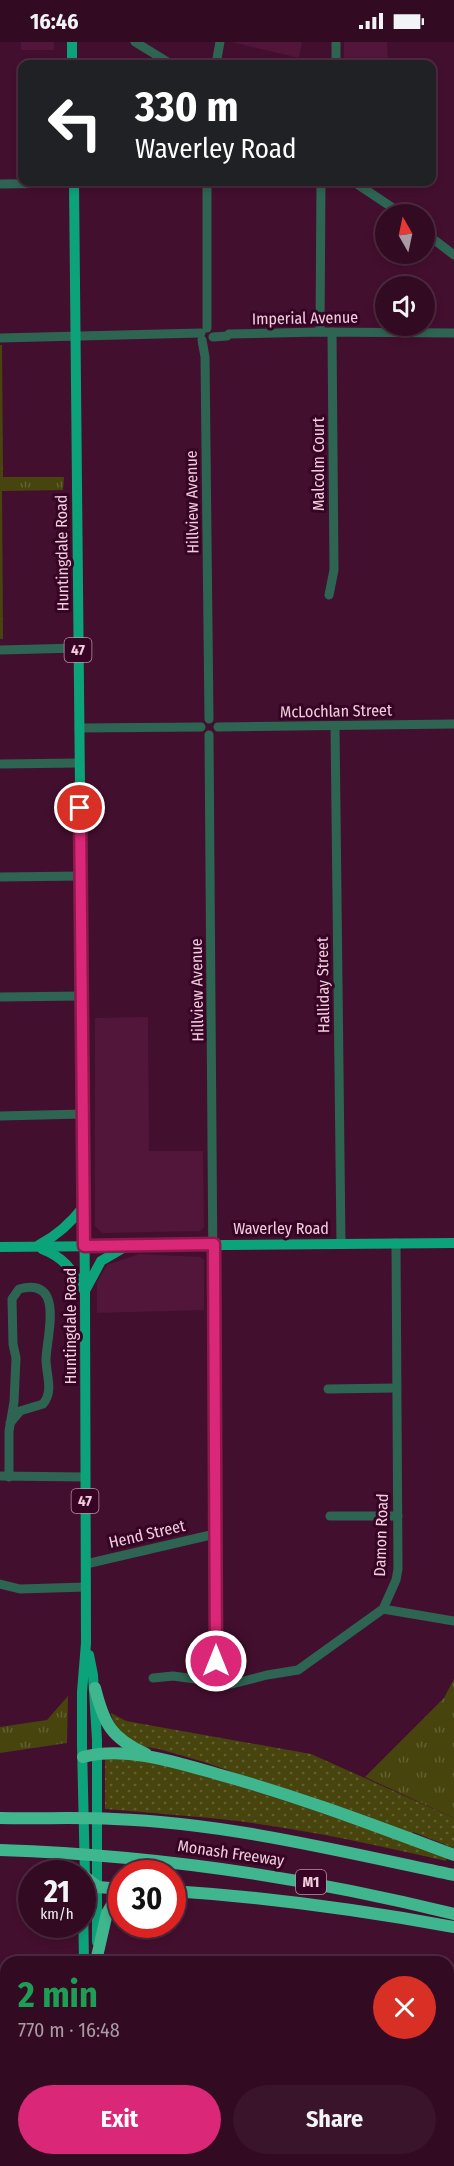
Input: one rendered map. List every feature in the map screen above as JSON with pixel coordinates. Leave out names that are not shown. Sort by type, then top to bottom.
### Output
[{"type":"highway","points":[[94,1688],[102,1715],[111,1733],[134,1749],[158,1759],[309,1802],[454,1855]]},
{"type":"highway","points":[[83,1757],[98,1753],[158,1759]]},
{"type":"highway","name":"Monash Freeway","points":[[0,1818],[114,1819],[186,1826],[282,1840],[454,1875]]},
{"type":"highway","name":"Monash Freeway","points":[[0,1850],[166,1861],[233,1869],[375,1894],[454,1914]]},
{"type":"highway","points":[[98,1883],[108,1885]]},
{"type":"highway","points":[[186,1892],[367,1912],[454,1927]]},
{"type":"highway","points":[[94,1956],[108,1912]]},
{"type":"main road","points":[[72,42],[72,60]]},
{"type":"main road","name":"Huntingdale Road","points":[[74,186],[85,1292],[86,1643],[82,1692],[85,1860]]},
{"type":"main road","points":[[36,1246],[53,1238],[75,1218],[84,1206]]},
{"type":"main road","name":"Waverley Road","points":[[0,1247],[454,1243]]},
{"type":"main road","points":[[85,1292],[101,1261],[128,1245]]},
{"type":"main road","points":[[36,1246],[56,1254],[67,1263],[85,1292]]},
{"type":"main road","name":"Huntingdale Road","points":[[86,1643],[94,1688],[98,1753],[98,1883],[92,1956]]},
{"type":"main road","name":"Huntingdale Road","points":[[88,1938],[91,1956]]},
{"type":"street","points":[[135,42],[164,60]]},
{"type":"street","points":[[216,60],[220,42]]},
{"type":"street","points":[[336,42],[336,60]]},
{"type":"street","points":[[0,184],[18,184]]},
{"type":"street","name":"Hillview Avenue","points":[[207,186],[208,311],[207,354],[205,357],[209,719]]},
{"type":"street","points":[[320,332],[321,186]]},
{"type":"street","points":[[360,186],[387,204]]},
{"type":"street","points":[[435,240],[452,252]]},
{"type":"street","name":"Imperial Avenue","points":[[0,338],[182,334],[183,337],[320,332],[454,333]]},
{"type":"street","name":"Malcolm Court","points":[[329,595],[334,570],[332,332]]},
{"type":"street","points":[[0,650],[78,648]]},
{"type":"street","points":[[209,719],[215,721],[218,727],[216,732],[209,735],[204,734],[201,727],[203,722],[209,719]]},
{"type":"street","name":"McLochlan Street","points":[[218,727],[454,724]]},
{"type":"street","name":"Halliday Street","points":[[335,726],[341,1243]]},
{"type":"street","points":[[79,728],[201,727]]},
{"type":"street","name":"Hillview Avenue","points":[[209,735],[216,1683]]},
{"type":"street","points":[[0,764],[79,763]]},
{"type":"street","points":[[0,877],[81,876]]},
{"type":"street","points":[[0,997],[82,996]]},
{"type":"street","points":[[0,1116],[83,1114]]},
{"type":"street","name":"Damon Road","points":[[383,1609],[396,1580],[398,1516],[396,1243]]},
{"type":"street","points":[[10,1423],[20,1411],[43,1404],[49,1392],[46,1358],[50,1332],[49,1303],[44,1291],[36,1287],[19,1289],[12,1299],[12,1336],[16,1358],[14,1402],[10,1423],[4,1476],[85,1477]]},
{"type":"street","points":[[328,1389],[396,1389]]},
{"type":"street","points":[[330,1516],[398,1516]]},
{"type":"street","name":"Hend Street","points":[[86,1564],[215,1534]]},
{"type":"street","points":[[0,1584],[20,1589],[86,1587]]},
{"type":"street","points":[[153,1678],[173,1676],[232,1684],[298,1670],[383,1609],[454,1621]]},
{"type":"shaded area","points":[[21,42],[54,42],[54,50],[21,50]]},
{"type":"shaded area","points":[[232,42],[302,42],[299,58]]},
{"type":"shaded area","points":[[344,42],[387,42],[388,60],[344,60]]},
{"type":"shaded area","points":[[148,1017],[149,1151],[203,1151],[204,1227],[200,1231],[102,1233],[95,1226],[95,1018]]},
{"type":"shaded area","points":[[139,1254],[200,1257],[204,1260],[204,1310],[97,1313],[97,1282],[107,1265]]},
{"type":"green space","points":[[0,345],[2,345],[3,477],[64,477],[63,490],[2,491],[3,639],[0,639]]},
{"type":"green space","points":[[454,1679],[454,1818],[365,1777],[444,1698]]},
{"type":"green space","points":[[68,1696],[67,1743],[0,1753],[0,1727],[47,1720]]},
{"type":"green space","points":[[111,1713],[126,1721],[311,1754],[454,1818],[454,1848],[204,1762],[159,1749],[133,1745],[115,1728]]},
{"type":"green space","points":[[105,1758],[133,1760],[190,1772],[332,1817],[447,1857],[446,1861],[342,1838],[238,1821],[105,1809]]},
{"type":"route","points":[[80,808],[84,1246],[214,1244],[216,1661]]}]
